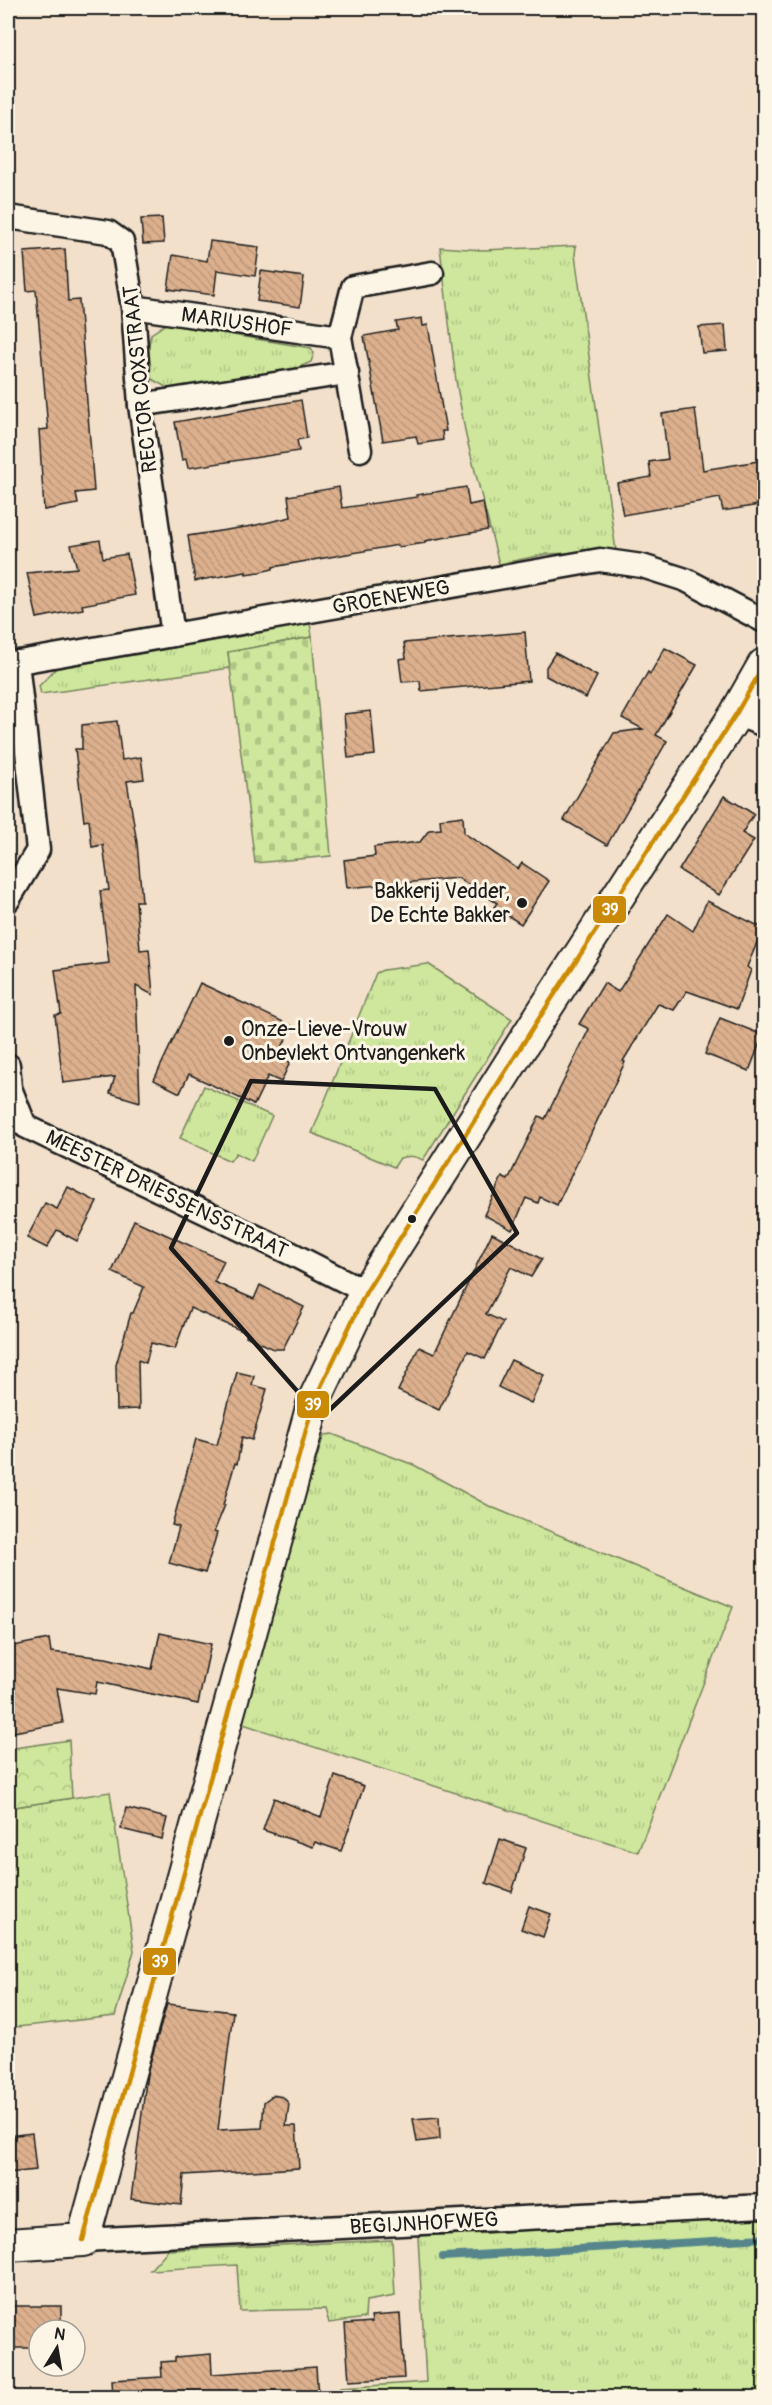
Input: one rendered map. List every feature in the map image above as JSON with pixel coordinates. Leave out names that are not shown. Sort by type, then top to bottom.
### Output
[{"type":"street","name":"RECTOR COXSTRAAT","points":[[8,217],[108,232],[123,242],[133,307],[140,405],[172,635]]},
{"type":"street","points":[[360,450],[340,337],[353,287],[432,273]]},
{"type":"street","name":"MARIUSHOF","points":[[133,307],[340,337]]},
{"type":"street","points":[[140,405],[347,373]]},
{"type":"street","name":"GROENEWEG","points":[[12,663],[600,560],[642,566],[686,580],[765,621]]},
{"type":"street","points":[[8,900],[38,850],[12,663]]},
{"type":"street","points":[[8,2245],[83,2240],[314,1401],[366,1292],[736,714],[765,665]]},
{"type":"street","points":[[736,714],[765,725]]},
{"type":"street","name":"MEESTER DRIESSENSSTRAAT","points":[[8,1065],[10,1088],[25,1126],[366,1292]]},
{"type":"street","name":"BEGIJNHOFWEG","points":[[83,2240],[765,2206]]},
{"type":"highlighted area","points":[[251,1081],[435,1089],[517,1233],[321,1418],[171,1248]]},
{"type":"green space","points":[[576,246],[575,255],[616,551],[547,554],[499,564],[466,436],[456,381],[440,247],[483,250]]},
{"type":"green space","points":[[166,324],[311,348],[314,353],[311,362],[297,368],[171,390],[150,378],[147,355],[151,334]]},
{"type":"green space","points":[[310,623],[312,637],[228,652],[230,668],[41,694],[39,686],[59,665]]},
{"type":"green space","points":[[312,637],[331,856],[255,863],[228,652]]},
{"type":"green space","points":[[428,964],[512,1019],[423,1160],[412,1156],[400,1158],[394,1167],[312,1133],[376,973]]},
{"type":"green space","points":[[204,1086],[272,1116],[252,1161],[236,1153],[230,1161],[180,1138]]},
{"type":"green space","points":[[332,1434],[414,1465],[489,1506],[733,1607],[638,1852],[237,1722],[322,1441],[325,1435]]},
{"type":"green space","points":[[69,1740],[72,1798],[8,1808],[8,1749]]},
{"type":"green space","points":[[110,1792],[134,1951],[115,2016],[8,2028],[8,1808]]},
{"type":"green space","points":[[764,2212],[764,2397],[341,2398],[340,2388],[426,2382],[418,2236],[489,2233]]},
{"type":"green space","points":[[392,2240],[395,2296],[366,2301],[365,2318],[329,2323],[325,2309],[240,2311],[237,2265],[150,2270],[168,2250]]},
{"type":"building","points":[[162,218],[164,243],[143,244],[141,219]]},
{"type":"building","points":[[210,241],[259,247],[255,276],[217,270],[214,295],[168,289],[173,255],[207,261]]},
{"type":"building","points":[[65,249],[68,301],[79,300],[94,491],[76,493],[78,504],[44,510],[39,430],[48,429],[36,290],[27,291],[24,252]]},
{"type":"building","points":[[261,271],[304,277],[300,307],[257,301]]},
{"type":"building","points":[[422,318],[423,326],[428,325],[446,431],[442,431],[443,440],[418,444],[416,436],[383,441],[364,336],[398,330],[396,322]]},
{"type":"building","points":[[725,325],[727,351],[702,353],[699,327]]},
{"type":"building","points":[[301,400],[307,438],[297,440],[299,451],[188,468],[186,459],[182,460],[175,422]]},
{"type":"building","points":[[695,409],[703,470],[765,460],[765,504],[723,511],[720,498],[623,515],[617,483],[651,477],[649,462],[668,459],[662,414]]},
{"type":"building","points":[[339,487],[342,508],[466,487],[469,505],[483,502],[488,530],[425,541],[425,543],[399,547],[398,545],[273,567],[273,569],[260,572],[246,574],[246,572],[195,581],[188,536],[291,517],[288,496]]},
{"type":"building","points":[[100,540],[103,558],[127,554],[135,595],[82,605],[83,609],[37,618],[27,573],[77,568],[71,545]]},
{"type":"building","points":[[525,632],[529,681],[421,691],[420,681],[402,682],[399,659],[406,658],[404,643]]},
{"type":"building","points":[[665,648],[697,665],[656,735],[667,741],[607,845],[564,820],[614,733],[643,729],[622,718],[648,672],[650,674]]},
{"type":"building","points":[[555,653],[597,676],[586,698],[546,676],[546,667]]},
{"type":"building","points":[[371,711],[375,755],[348,758],[344,714]]},
{"type":"building","points":[[117,721],[122,760],[141,757],[144,779],[127,781],[137,843],[142,901],[136,901],[140,950],[149,949],[153,995],[136,986],[140,1102],[110,1093],[115,1077],[63,1083],[55,1015],[61,1014],[55,970],[109,963],[100,891],[109,890],[103,845],[92,847],[89,820],[84,821],[75,749],[82,749],[82,725]]},
{"type":"building","points":[[724,796],[754,814],[742,833],[754,840],[719,895],[679,870]]},
{"type":"building","points":[[463,816],[464,833],[518,869],[522,863],[549,881],[521,924],[494,907],[497,903],[458,878],[347,888],[344,860],[375,856],[374,847],[420,842],[429,830],[441,829],[440,819]]},
{"type":"building","points":[[707,901],[763,928],[747,967],[751,970],[737,1009],[687,991],[674,1010],[658,1004],[623,1061],[625,1062],[557,1205],[540,1197],[538,1203],[526,1198],[512,1230],[484,1215],[502,1177],[508,1180],[539,1116],[545,1119],[589,1029],[579,1024],[604,983],[618,992],[668,914],[693,931]]},
{"type":"building","name":"Onze-Lieve-Vrouw Onbevlekt Ontvangenkerk","points":[[200,983],[292,1026],[278,1056],[290,1062],[281,1082],[268,1076],[254,1105],[189,1074],[180,1093],[154,1080]]},
{"type":"building","points":[[720,1018],[763,1035],[749,1071],[705,1054]]},
{"type":"building","points":[[68,1187],[97,1202],[77,1241],[57,1230],[47,1248],[27,1238],[45,1203],[57,1209]]},
{"type":"building","points":[[134,1220],[224,1261],[214,1282],[254,1299],[260,1285],[304,1307],[283,1349],[274,1349],[246,1336],[247,1333],[190,1308],[175,1349],[151,1343],[146,1363],[138,1360],[139,1409],[117,1410],[116,1365],[131,1313],[144,1287],[112,1272]]},
{"type":"building","points":[[492,1233],[542,1259],[531,1277],[511,1267],[486,1314],[503,1322],[485,1359],[468,1351],[439,1410],[398,1391],[419,1347],[434,1354]]},
{"type":"building","points":[[511,1360],[544,1375],[531,1403],[498,1387]]},
{"type":"building","points":[[237,1372],[254,1376],[252,1385],[267,1389],[252,1440],[242,1437],[237,1464],[235,1463],[223,1505],[225,1505],[214,1532],[217,1533],[205,1573],[169,1563],[179,1527],[172,1525],[196,1439],[217,1445]]},
{"type":"building","points":[[160,1633],[211,1644],[198,1704],[97,1682],[95,1694],[57,1688],[63,1723],[8,1733],[8,1647],[49,1639],[51,1652],[106,1658],[152,1669]]},
{"type":"building","points":[[335,1776],[364,1786],[341,1851],[315,1842],[313,1847],[263,1830],[274,1798],[321,1817]]},
{"type":"building","points":[[126,1808],[167,1818],[162,1839],[121,1829]]},
{"type":"building","points":[[500,1839],[526,1848],[512,1892],[486,1883]]},
{"type":"building","points":[[529,1906],[551,1914],[543,1937],[521,1929]]},
{"type":"building","points":[[167,2004],[233,2012],[218,2130],[262,2128],[264,2102],[273,2095],[283,2097],[289,2104],[286,2126],[296,2126],[299,2168],[184,2175],[181,2205],[131,2199],[147,2074]]},
{"type":"building","points":[[439,2117],[440,2139],[417,2142],[413,2119]]},
{"type":"building","points":[[32,2133],[36,2170],[8,2173],[8,2136]]},
{"type":"building","points":[[8,2306],[61,2306],[61,2318],[27,2318],[27,2348],[8,2348]]},
{"type":"building","points":[[400,2314],[404,2378],[349,2381],[345,2324],[372,2322],[371,2316]]},
{"type":"building","points":[[211,2354],[212,2374],[316,2367],[318,2397],[113,2397],[112,2380],[162,2377],[161,2362],[175,2361],[175,2357]]},
{"type":"waterway","points":[[443,2257],[764,2238]]},
{"type":"transit line","name":"39","points":[[83,2240],[314,1401],[366,1292],[736,714],[764,665]]},
{"type":"place","name":"Bakkerij Vedder, De Echte Bakker","points":[[522,903]]},
{"type":"place","name":"Onze-Lieve-Vrouw Onbevlekt Ontvangenkerk","points":[[229,1041]]}]
